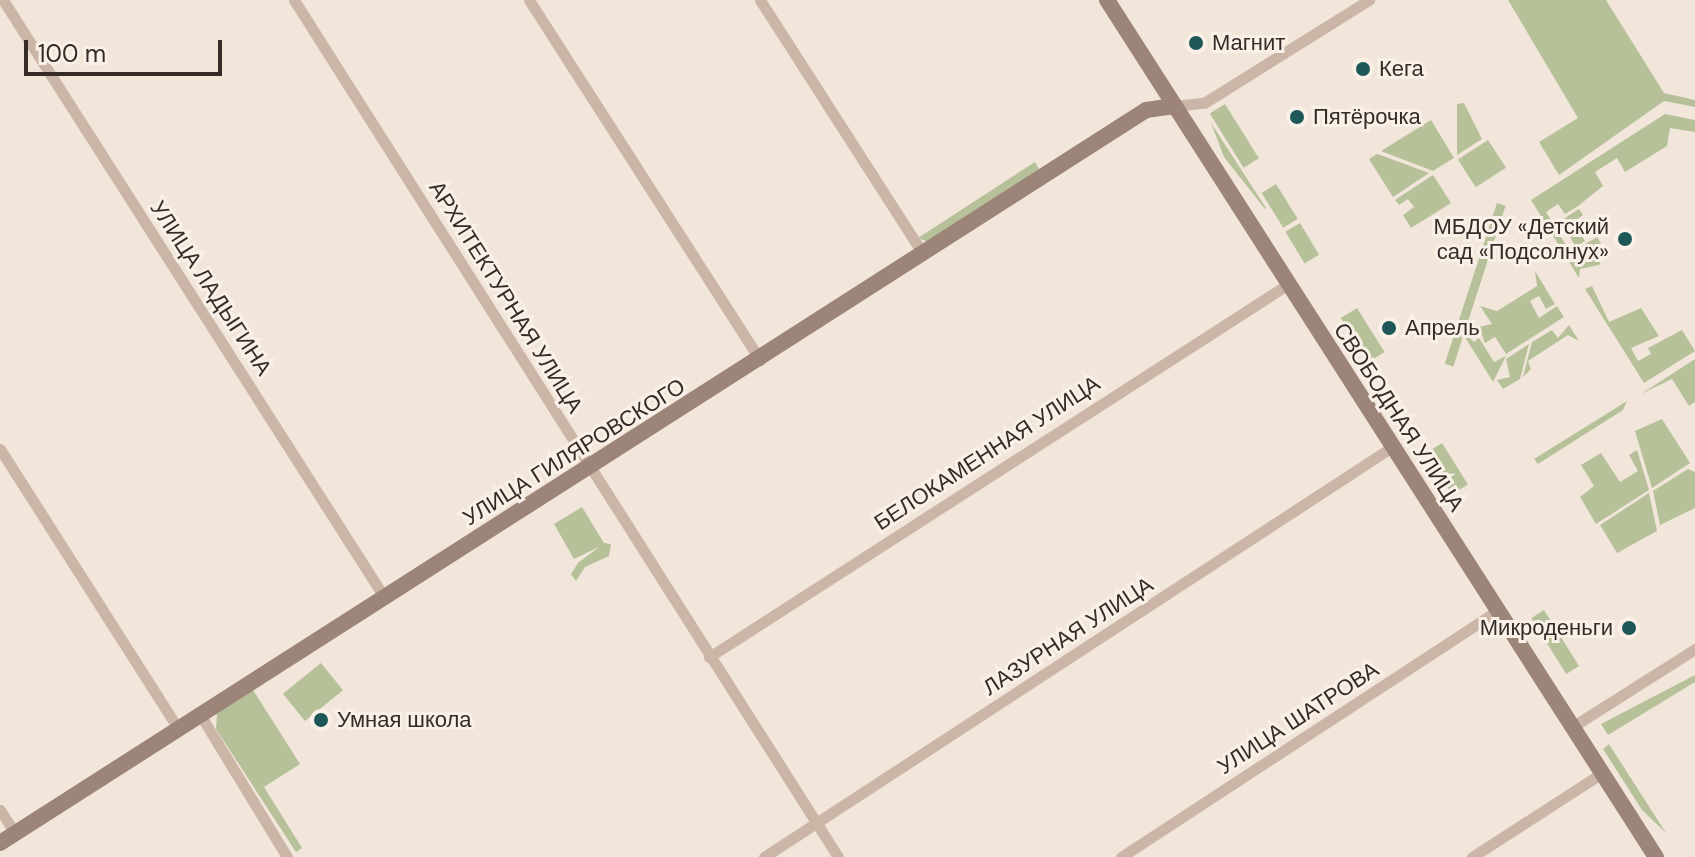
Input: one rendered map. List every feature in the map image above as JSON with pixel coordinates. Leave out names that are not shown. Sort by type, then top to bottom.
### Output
[{"type":"street","name":"УЛИЦА ЛАДЫГИНА","points":[[3,0],[384,597]]},
{"type":"street","name":"АРХИТЕКТУРНАЯ УЛИЦА","points":[[294,0],[838,857]]},
{"type":"street","points":[[529,0],[760,360]]},
{"type":"street","points":[[760,0],[922,252]]},
{"type":"street","name":"СВОБОДНАЯ УЛИЦА","points":[[1107,0],[1656,857]]},
{"type":"street","points":[[1173,106],[1204,103],[1369,0]]},
{"type":"street","name":"УЛИЦА ГИЛЯРОВСКОГО","points":[[0,843],[760,360],[922,252],[1146,110],[1173,106]]},
{"type":"street","name":"БЕЛОКАМЕННАЯ УЛИЦА","points":[[709,657],[1287,285]]},
{"type":"street","name":"ЛАЗУРНАЯ УЛИЦА","points":[[764,857],[815,820],[1392,447]]},
{"type":"street","points":[[0,449],[179,730]]},
{"type":"street","name":"УЛИЦА ШАТРОВА","points":[[1121,857],[1497,611]]},
{"type":"street","points":[[1572,727],[1695,649]]},
{"type":"street","points":[[201,716],[287,857]]},
{"type":"street","points":[[1472,857],[1602,773]]},
{"type":"street","points":[[0,810],[15,833]]},
{"type":"green space","points":[[1508,0],[1606,0],[1664,93],[1695,100],[1695,107],[1664,101],[1559,175],[1539,142],[1578,118]]},
{"type":"green space","points":[[1464,103],[1482,139],[1457,155],[1457,104]]},
{"type":"green space","points":[[1225,104],[1259,158],[1244,168],[1210,114]]},
{"type":"green space","points":[[1665,114],[1695,120],[1695,132],[1670,128],[1667,146],[1625,172],[1617,158],[1595,172],[1603,186],[1578,206],[1565,214],[1558,204],[1546,212],[1554,225],[1579,209],[1583,215],[1573,222],[1585,241],[1576,247],[1565,228],[1558,232],[1571,253],[1597,237],[1607,253],[1599,265],[1580,269],[1579,278],[1531,200]]},
{"type":"green space","points":[[1431,120],[1454,158],[1433,171],[1381,151]]},
{"type":"green space","points":[[1211,123],[1266,208],[1265,209],[1224,157]]},
{"type":"green space","points":[[1488,140],[1506,168],[1476,187],[1458,160]]},
{"type":"green space","points":[[1377,154],[1429,173],[1393,197],[1369,159]]},
{"type":"green space","points":[[1035,162],[1041,173],[928,242],[918,238]]},
{"type":"green space","points":[[1433,175],[1451,203],[1411,228],[1403,215],[1414,207],[1408,199],[1399,205],[1395,200]]},
{"type":"green space","points":[[1276,184],[1298,219],[1283,228],[1262,193]]},
{"type":"green space","points":[[1497,203],[1506,206],[1453,367],[1445,364]]},
{"type":"green space","points":[[1300,223],[1319,255],[1304,263],[1285,232]]},
{"type":"green space","points":[[1535,271],[1555,304],[1546,309],[1539,296],[1530,301],[1539,318],[1557,306],[1564,317],[1506,354],[1495,337],[1485,343],[1479,327],[1492,324],[1480,306],[1497,311],[1537,286]]},
{"type":"green space","points":[[1592,286],[1609,322],[1641,308],[1659,336],[1631,348],[1638,361],[1651,354],[1648,348],[1682,330],[1695,351],[1644,383],[1585,289]]},
{"type":"green space","points":[[1357,308],[1385,352],[1368,362],[1341,318]]},
{"type":"green space","points":[[1569,325],[1579,341],[1568,335],[1528,361],[1531,369],[1523,377],[1532,342],[1552,330],[1558,338]]},
{"type":"green space","points":[[1460,329],[1474,342],[1479,338],[1494,362],[1506,356],[1493,382]]},
{"type":"green space","points":[[1529,344],[1520,379],[1503,389],[1497,380],[1510,377],[1506,359]]},
{"type":"green space","points":[[1695,359],[1695,402],[1689,406],[1672,379],[1641,394]]},
{"type":"green space","points":[[1627,401],[1623,410],[1538,464],[1534,459]]},
{"type":"green space","points":[[1662,419],[1690,463],[1652,488],[1635,431]]},
{"type":"green space","points":[[1442,443],[1468,485],[1452,495],[1426,453]]},
{"type":"green space","points":[[1637,450],[1649,490],[1596,524],[1580,497],[1594,486],[1581,465],[1601,453],[1620,482],[1638,471],[1629,455]]},
{"type":"green space","points":[[1688,469],[1695,472],[1695,508],[1660,525],[1653,491]]},
{"type":"green space","points":[[1649,493],[1657,531],[1617,553],[1600,525]]},
{"type":"green space","points":[[582,507],[604,543],[611,544],[609,556],[585,567],[576,581],[571,574],[578,563],[599,547],[574,559],[554,524]]},
{"type":"green space","points":[[1544,610],[1579,666],[1566,674],[1531,618]]},
{"type":"green space","points":[[321,663],[343,690],[305,721],[283,694]]},
{"type":"green space","points":[[1695,675],[1695,682],[1608,735],[1601,724]]},
{"type":"green space","points":[[253,690],[300,764],[264,787],[302,848],[296,852],[216,729],[217,713]]},
{"type":"green space","points":[[1609,744],[1666,833],[1642,810],[1603,749]]},
{"type":"place","name":"Магнит","points":[[1196,43]]},
{"type":"place","name":"Кега","points":[[1363,69]]},
{"type":"place","name":"Пятёрочка","points":[[1297,117]]},
{"type":"place","name":"МБДОУ «Детский сад «Подсолнух»","points":[[1625,239]]},
{"type":"place","name":"Апрель","points":[[1389,328]]},
{"type":"place","name":"Микроденьги","points":[[1629,628]]},
{"type":"place","name":"Умная школа","points":[[321,720]]}]
